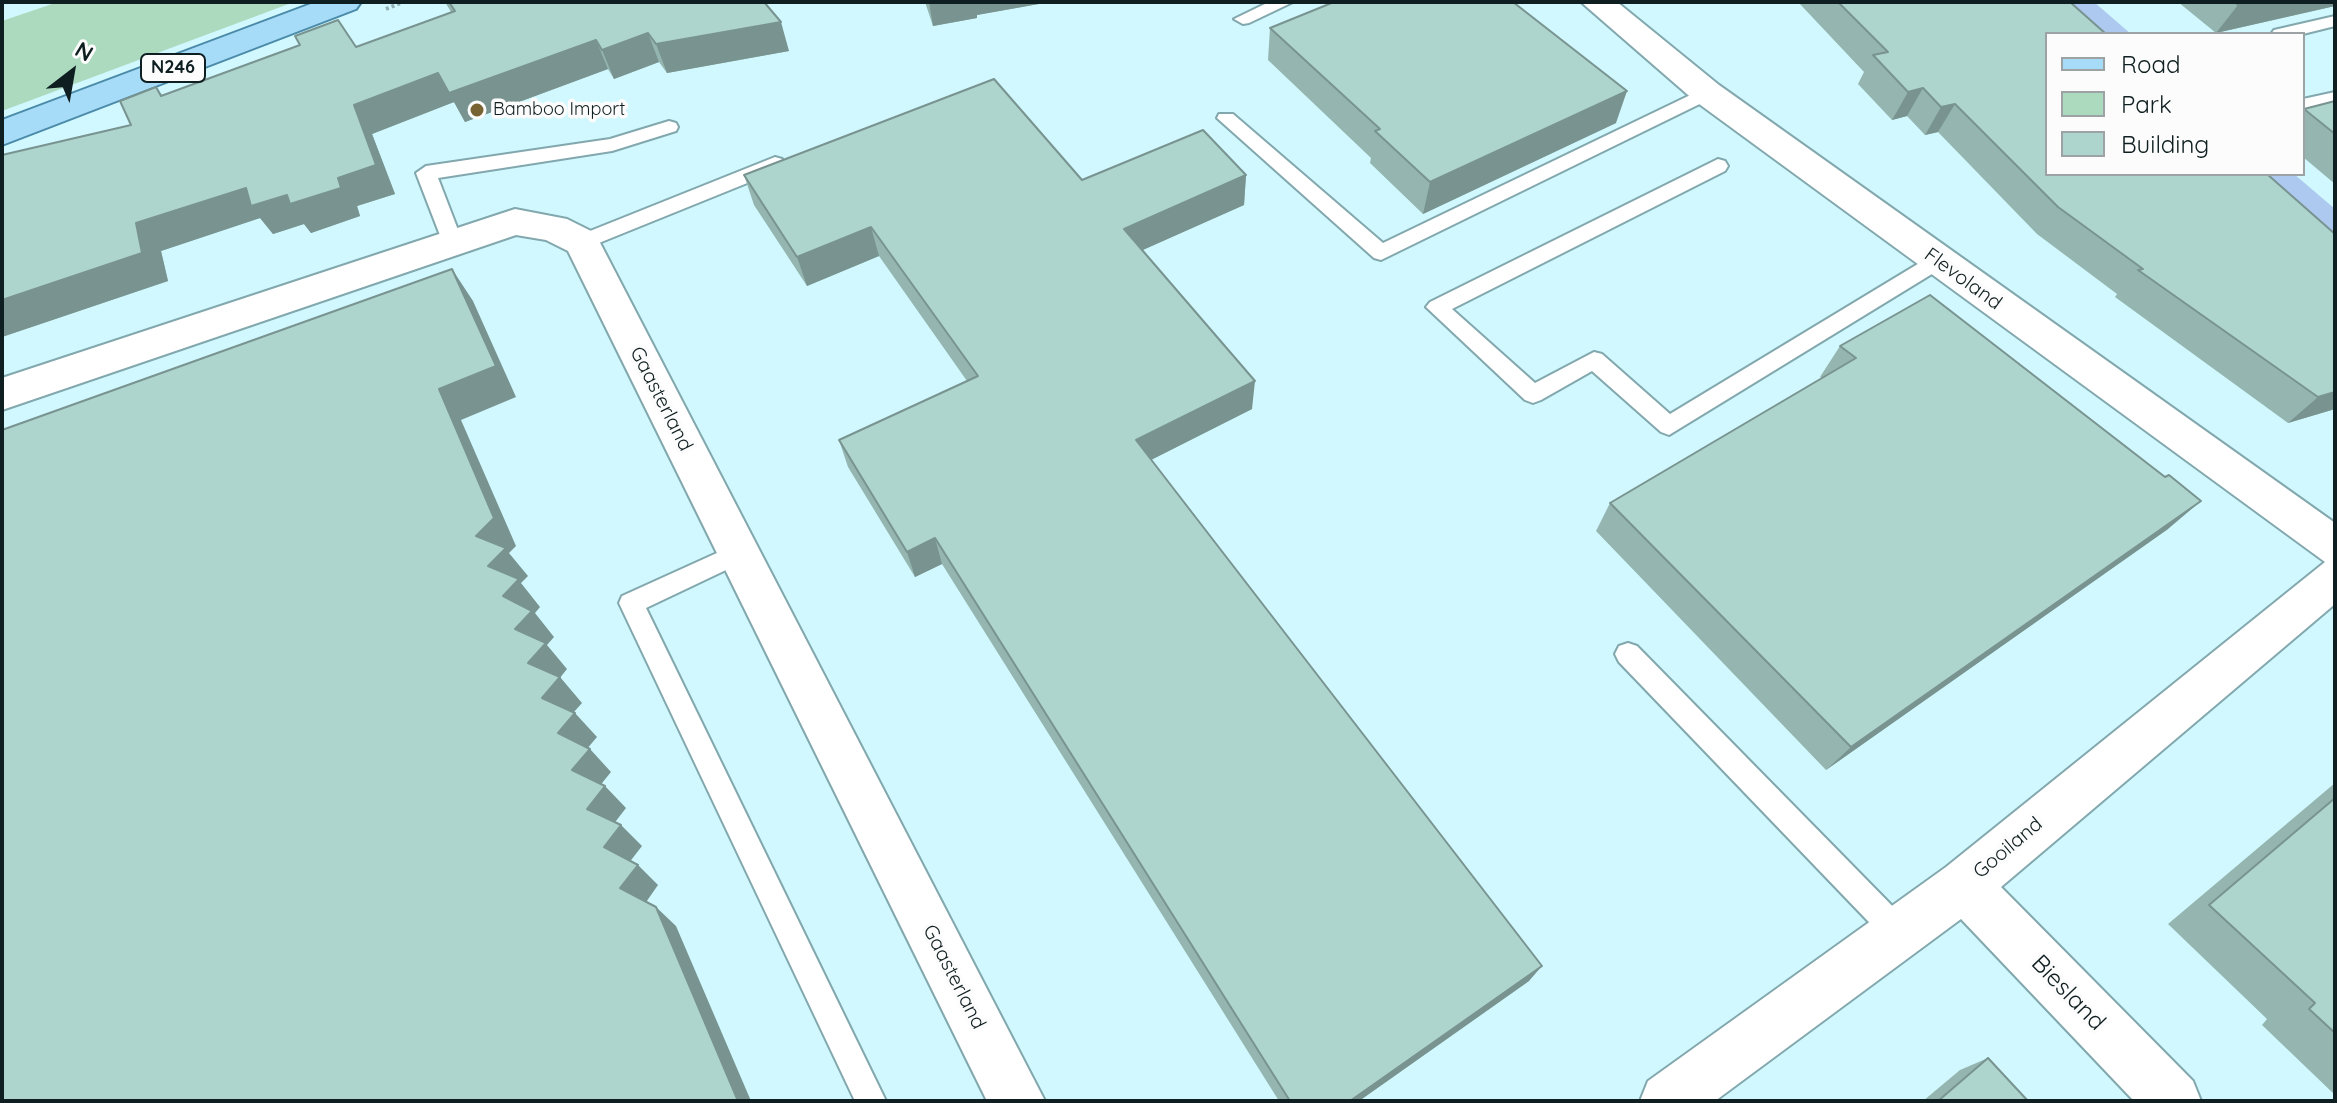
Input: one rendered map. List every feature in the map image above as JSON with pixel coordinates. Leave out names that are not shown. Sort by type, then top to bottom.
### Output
[{"type":"main road","name":"N246","points":[[2,133],[345,2]]},
{"type":"street","name":"Flevoland","points":[[1597,2],[1707,93],[2335,547]]},
{"type":"street","points":[[2,394],[515,222],[554,228],[582,242]]},
{"type":"street","name":"Gaasterland","points":[[582,242],[1017,1101]]},
{"type":"street","name":"Gooiland","points":[[1668,1101],[1964,885],[2335,577]]},
{"type":"street","name":"Biesland","points":[[1964,885],[2173,1101]]},
{"type":"lane","points":[[1243,19],[1284,2]]},
{"type":"lane","points":[[2288,32],[2335,21]]},
{"type":"lane","points":[[1226,118],[1381,253],[1707,93]]},
{"type":"lane","points":[[2305,105],[2335,98]]},
{"type":"lane","points":[[453,243],[426,173],[612,145],[669,127]]},
{"type":"lane","points":[[582,242],[800,154]]},
{"type":"lane","points":[[1718,166],[1437,307],[1533,394],[1594,360],[1669,426],[1938,261]]},
{"type":"lane","points":[[739,553],[631,603],[871,1101]]},
{"type":"lane","points":[[1628,654],[1899,933]]},
{"type":"green space","points":[[58,2],[294,2],[2,111],[2,21]]},
{"type":"water","points":[[2045,2],[2094,2],[2129,32],[2079,32]]},
{"type":"water","points":[[2238,176],[2296,176],[2335,209],[2335,264]]},
{"type":"building","points":[[449,2],[764,2],[781,22],[656,44],[648,33],[602,50],[596,40],[449,93],[438,73],[354,105],[376,165],[338,178],[341,188],[290,204],[287,195],[251,206],[246,188],[136,223],[142,253],[2,300],[2,155],[131,125],[120,101],[156,87],[161,96],[300,45],[295,36],[338,20],[356,47],[455,11]]},
{"type":"building","points":[[1334,2],[1513,2],[1627,91],[1430,182],[1375,131],[1380,129],[1270,28]]},
{"type":"building","points":[[1838,2],[2070,2],[2104,32],[2045,32],[2045,176],[2269,176],[2335,234],[2335,392],[2318,397],[2138,270],[2143,269],[2058,207],[1955,104],[1941,107],[1923,88],[1908,92],[1873,55],[1888,52]]},
{"type":"building","points":[[994,79],[1082,180],[1203,130],[1246,175],[1124,229],[1255,381],[1136,440],[1542,966],[1350,1101],[1290,1101],[935,538],[907,552],[839,440],[978,376],[871,227],[797,257],[744,175]]},
{"type":"building","points":[[2335,101],[2335,134],[2305,110]]},
{"type":"building","points":[[452,269],[496,366],[439,389],[494,518],[476,536],[506,548],[488,566],[519,579],[503,596],[532,611],[515,629],[546,643],[528,663],[560,677],[542,698],[575,713],[558,733],[590,749],[572,770],[605,786],[587,809],[621,825],[604,847],[638,865],[620,888],[656,907],[738,1101],[2,1101],[2,430]]},
{"type":"building","points":[[1930,295],[2165,477],[2169,475],[2201,501],[1851,747],[1610,503],[1856,358],[1840,346]]},
{"type":"building","points":[[2335,798],[2335,1033],[2309,1009],[2315,1003],[2209,905]]},
{"type":"building","points":[[1988,1058],[2028,1101],[1938,1101]]},
{"type":"place","name":"Bamboo Import","points":[[477,110]]}]
